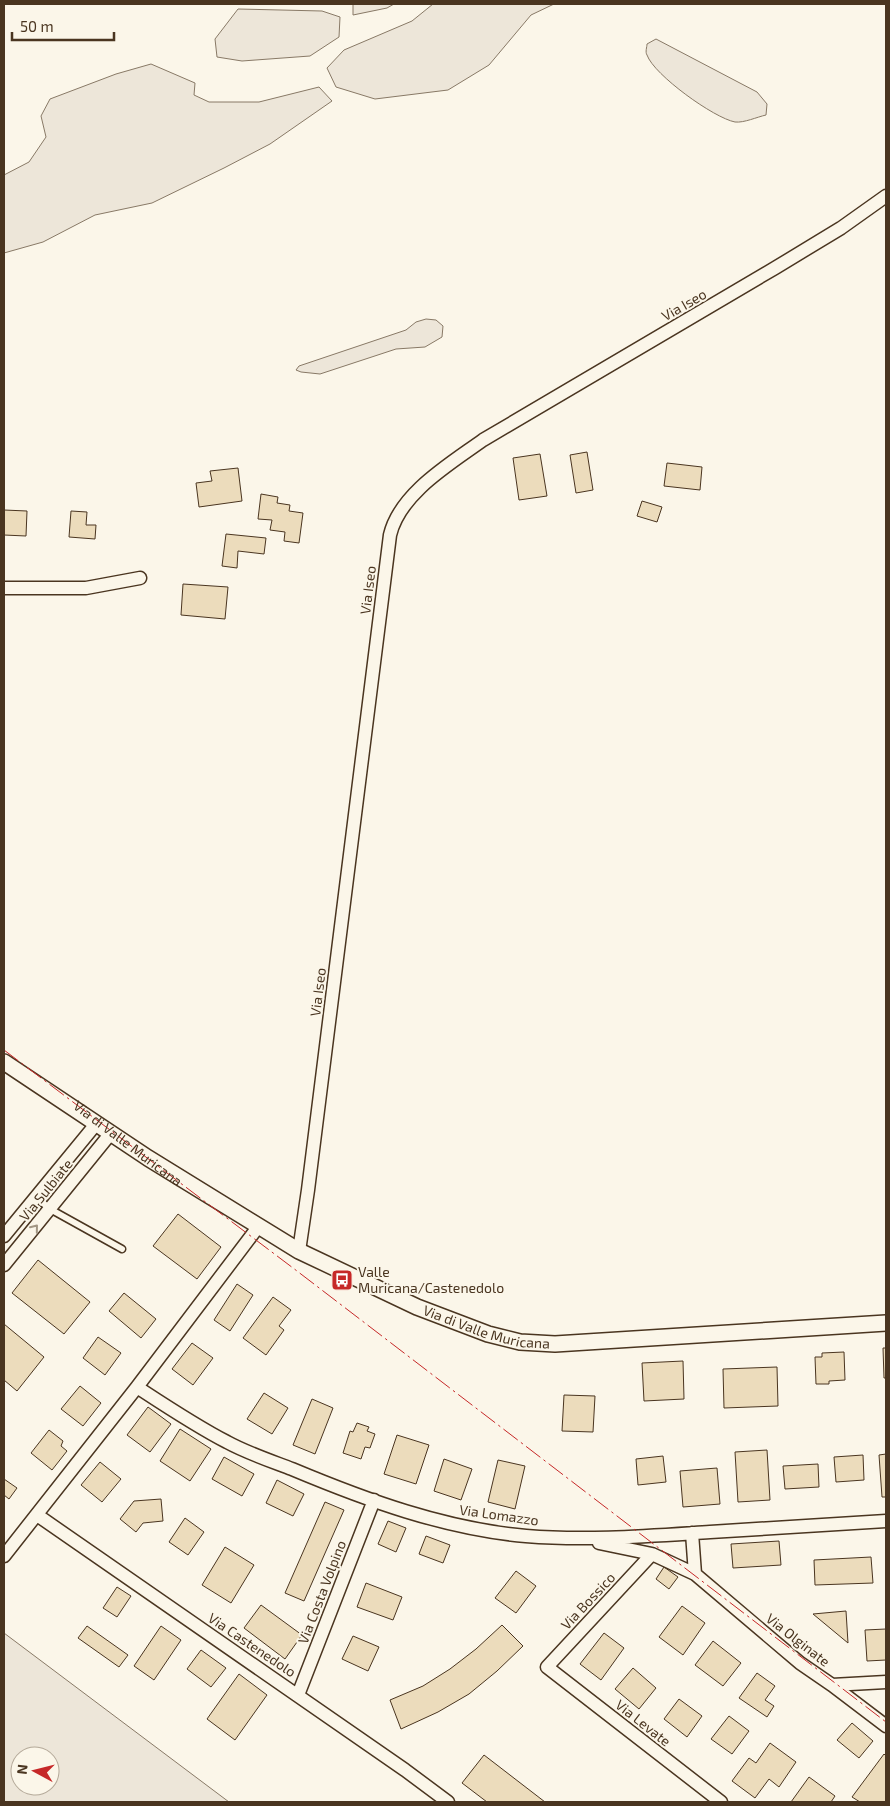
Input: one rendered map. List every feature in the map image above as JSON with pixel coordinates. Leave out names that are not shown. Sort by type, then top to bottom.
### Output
[{"type":"street","name":"Via Iseo","points":[[299,1251],[390,535],[396,516],[410,498],[442,470],[483,440],[775,268],[848,223],[886,196]]},
{"type":"street","points":[[4,588],[86,588],[140,578]]},
{"type":"street","name":"Via di Valle Muricana","points":[[4,1062],[96,1124],[258,1228],[299,1251],[417,1307],[488,1334],[520,1342],[555,1344],[886,1323]]},
{"type":"street","name":"Via Sulbiate","points":[[4,1236],[96,1124]]},
{"type":"street","name":"Via Sulbiate","points":[[4,1265],[111,1133]]},
{"type":"street","points":[[4,1556],[137,1387],[258,1228]]},
{"type":"street","name":"Via Lomazzo","points":[[137,1387],[229,1443],[315,1479],[396,1508],[489,1531],[524,1536],[580,1538],[692,1534],[886,1521]]},
{"type":"street","name":"Via Costa Volpino","points":[[298,1695],[374,1500]]},
{"type":"street","name":"Via Castenedolo","points":[[37,1515],[298,1695],[448,1802]]},
{"type":"street","points":[[692,1534],[695,1574]]},
{"type":"street","name":"Via Olginate","points":[[580,1538],[652,1554],[695,1574],[800,1663],[886,1726]]},
{"type":"street","name":"Via Bossico","points":[[547,1667],[652,1554]]},
{"type":"street","name":"Via Levate","points":[[547,1667],[721,1802]]},
{"type":"street","points":[[832,1685],[886,1682]]},
{"type":"lane","points":[[36,1197],[50,1209],[122,1249]]},
{"type":"shaded area","points":[[353,4],[394,4],[387,8],[353,15]]},
{"type":"shaded area","points":[[433,4],[554,4],[531,15],[489,65],[448,90],[375,99],[336,87],[327,68],[344,50],[412,21]]},
{"type":"shaded area","points":[[238,9],[322,11],[340,17],[339,37],[310,56],[242,61],[217,57],[215,39]]},
{"type":"shaded area","points":[[656,39],[757,92],[767,104],[766,115],[735,122],[713,113],[686,95],[661,73],[646,54],[647,44]]},
{"type":"shaded area","points":[[151,64],[195,83],[194,95],[209,102],[259,102],[319,87],[332,101],[270,144],[152,203],[95,215],[43,242],[4,253],[4,175],[29,162],[46,137],[41,116],[50,99],[116,74]]},
{"type":"shaded area","points":[[426,319],[436,320],[443,326],[442,337],[425,347],[396,349],[320,374],[296,370],[299,366],[406,330],[416,322]]},
{"type":"shaded area","points":[[4,1633],[229,1802],[4,1802]]},
{"type":"building","points":[[587,452],[593,490],[576,493],[570,455]]},
{"type":"building","points":[[540,454],[547,496],[519,500],[513,458]]},
{"type":"building","points":[[667,463],[702,467],[700,490],[664,486]]},
{"type":"building","points":[[238,468],[242,501],[199,507],[196,483],[212,481],[210,471]]},
{"type":"building","points":[[261,494],[278,497],[277,503],[290,505],[289,511],[303,513],[299,543],[284,541],[285,532],[270,530],[272,520],[258,519]]},
{"type":"building","points":[[642,501],[662,507],[657,522],[637,516]]},
{"type":"building","points":[[4,510],[27,511],[26,536],[4,535]]},
{"type":"building","points":[[71,511],[87,512],[86,525],[96,525],[95,539],[69,537]]},
{"type":"building","points":[[226,534],[266,538],[264,554],[238,551],[237,568],[222,566]]},
{"type":"building","points":[[183,584],[228,587],[225,619],[181,615]]},
{"type":"building","points":[[178,1214],[221,1247],[197,1279],[153,1246]]},
{"type":"building","points":[[38,1260],[90,1302],[64,1334],[12,1293]]},
{"type":"building","points":[[237,1284],[253,1295],[230,1331],[214,1320]]},
{"type":"building","points":[[124,1293],[156,1319],[141,1338],[109,1311]]},
{"type":"building","points":[[273,1297],[291,1310],[279,1326],[284,1330],[266,1355],[243,1338]]},
{"type":"building","points":[[4,1324],[44,1357],[17,1391],[4,1380]]},
{"type":"building","points":[[98,1337],[121,1353],[105,1375],[83,1358]]},
{"type":"building","points":[[192,1343],[213,1358],[193,1385],[172,1369]]},
{"type":"building","points":[[883,1348],[886,1348],[886,1378],[884,1378]]},
{"type":"building","points":[[844,1352],[845,1380],[829,1381],[829,1384],[816,1384],[815,1357],[822,1357],[822,1353]]},
{"type":"building","points":[[683,1361],[684,1399],[644,1401],[642,1363]]},
{"type":"building","points":[[777,1367],[778,1406],[724,1408],[723,1369]]},
{"type":"building","points":[[80,1386],[101,1403],[83,1426],[61,1409]]},
{"type":"building","points":[[264,1393],[288,1408],[272,1434],[247,1419]]},
{"type":"building","points":[[564,1395],[595,1396],[593,1432],[562,1431]]},
{"type":"building","points":[[312,1399],[333,1408],[315,1454],[293,1445]]},
{"type":"building","points":[[148,1407],[171,1424],[150,1452],[127,1435]]},
{"type":"building","points":[[357,1423],[369,1427],[367,1431],[375,1434],[370,1448],[365,1447],[361,1459],[343,1453],[350,1431],[353,1432]]},
{"type":"building","points":[[180,1429],[211,1449],[190,1481],[160,1461]]},
{"type":"building","points":[[49,1430],[63,1441],[61,1446],[67,1451],[52,1470],[31,1453]]},
{"type":"building","points":[[397,1435],[429,1445],[416,1484],[384,1474]]},
{"type":"building","points":[[767,1450],[770,1500],[738,1502],[735,1452]]},
{"type":"building","points":[[886,1454],[886,1497],[882,1497],[879,1455]]},
{"type":"building","points":[[863,1455],[864,1480],[836,1482],[834,1457]]},
{"type":"building","points":[[663,1456],[666,1482],[638,1485],[636,1459]]},
{"type":"building","points":[[224,1457],[254,1474],[242,1496],[212,1479]]},
{"type":"building","points":[[444,1459],[472,1469],[461,1500],[434,1491]]},
{"type":"building","points":[[498,1460],[525,1466],[515,1509],[488,1502]]},
{"type":"building","points":[[100,1462],[121,1479],[102,1502],[81,1485]]},
{"type":"building","points":[[818,1464],[819,1487],[785,1489],[783,1466]]},
{"type":"building","points":[[717,1468],[720,1504],[683,1507],[680,1471]]},
{"type":"building","points":[[4,1479],[17,1488],[9,1499],[4,1495]]},
{"type":"building","points":[[277,1480],[304,1494],[293,1516],[266,1503]]},
{"type":"building","points":[[161,1499],[163,1521],[143,1523],[136,1532],[120,1519],[134,1501]]},
{"type":"building","points":[[325,1502],[344,1510],[304,1601],[285,1593]]},
{"type":"building","points":[[185,1518],[204,1532],[188,1555],[169,1542]]},
{"type":"building","points":[[388,1521],[406,1528],[396,1552],[378,1544]]},
{"type":"building","points":[[426,1536],[450,1545],[443,1563],[419,1554]]},
{"type":"building","points":[[779,1541],[781,1565],[733,1568],[731,1544]]},
{"type":"building","points":[[225,1547],[254,1565],[231,1603],[202,1585]]},
{"type":"building","points":[[871,1557],[873,1583],[815,1585],[814,1560]]},
{"type":"building","points":[[664,1567],[678,1577],[669,1589],[656,1579]]},
{"type":"building","points":[[516,1571],[536,1586],[516,1613],[495,1598]]},
{"type":"building","points":[[366,1583],[402,1597],[393,1620],[357,1607]]},
{"type":"building","points":[[117,1587],[131,1596],[117,1617],[103,1608]]},
{"type":"building","points":[[261,1605],[302,1635],[285,1659],[244,1628]]},
{"type":"building","points":[[682,1606],[705,1623],[683,1655],[659,1637]]},
{"type":"building","points":[[846,1611],[848,1643],[813,1614]]},
{"type":"building","points":[[502,1625],[523,1646],[469,1694],[438,1712],[401,1729],[390,1700],[423,1686],[450,1669],[476,1649]]},
{"type":"building","points":[[87,1626],[128,1655],[119,1667],[78,1638]]},
{"type":"building","points":[[161,1626],[181,1640],[154,1680],[134,1666]]},
{"type":"building","points":[[886,1629],[886,1660],[867,1661],[865,1630]]},
{"type":"building","points":[[604,1633],[624,1648],[601,1680],[580,1664]]},
{"type":"building","points":[[353,1636],[379,1647],[368,1671],[342,1659]]},
{"type":"building","points":[[713,1641],[741,1663],[723,1686],[695,1665]]},
{"type":"building","points":[[201,1650],[226,1668],[211,1687],[187,1669]]},
{"type":"building","points":[[633,1668],[656,1688],[639,1709],[615,1689]]},
{"type":"building","points":[[757,1673],[775,1686],[765,1700],[774,1706],[767,1717],[739,1698]]},
{"type":"building","points":[[239,1674],[267,1695],[235,1740],[207,1719]]},
{"type":"building","points":[[679,1699],[702,1716],[687,1737],[664,1719]]},
{"type":"building","points":[[729,1716],[749,1731],[732,1754],[711,1739]]},
{"type":"building","points":[[852,1723],[873,1741],[859,1758],[837,1740]]},
{"type":"building","points":[[770,1743],[796,1762],[779,1787],[769,1779],[755,1798],[732,1781],[749,1758],[756,1763]]},
{"type":"building","points":[[884,1754],[886,1756],[886,1802],[860,1802],[852,1797]]},
{"type":"building","points":[[484,1755],[545,1802],[487,1802],[462,1783]]},
{"type":"building","points":[[809,1777],[835,1796],[831,1802],[791,1802]]},
{"type":"power","points":[[4,1050],[297,1271],[886,1722]]},
{"type":"place","name":"Valle Muricana/Castenedolo","points":[[342,1280]]}]
